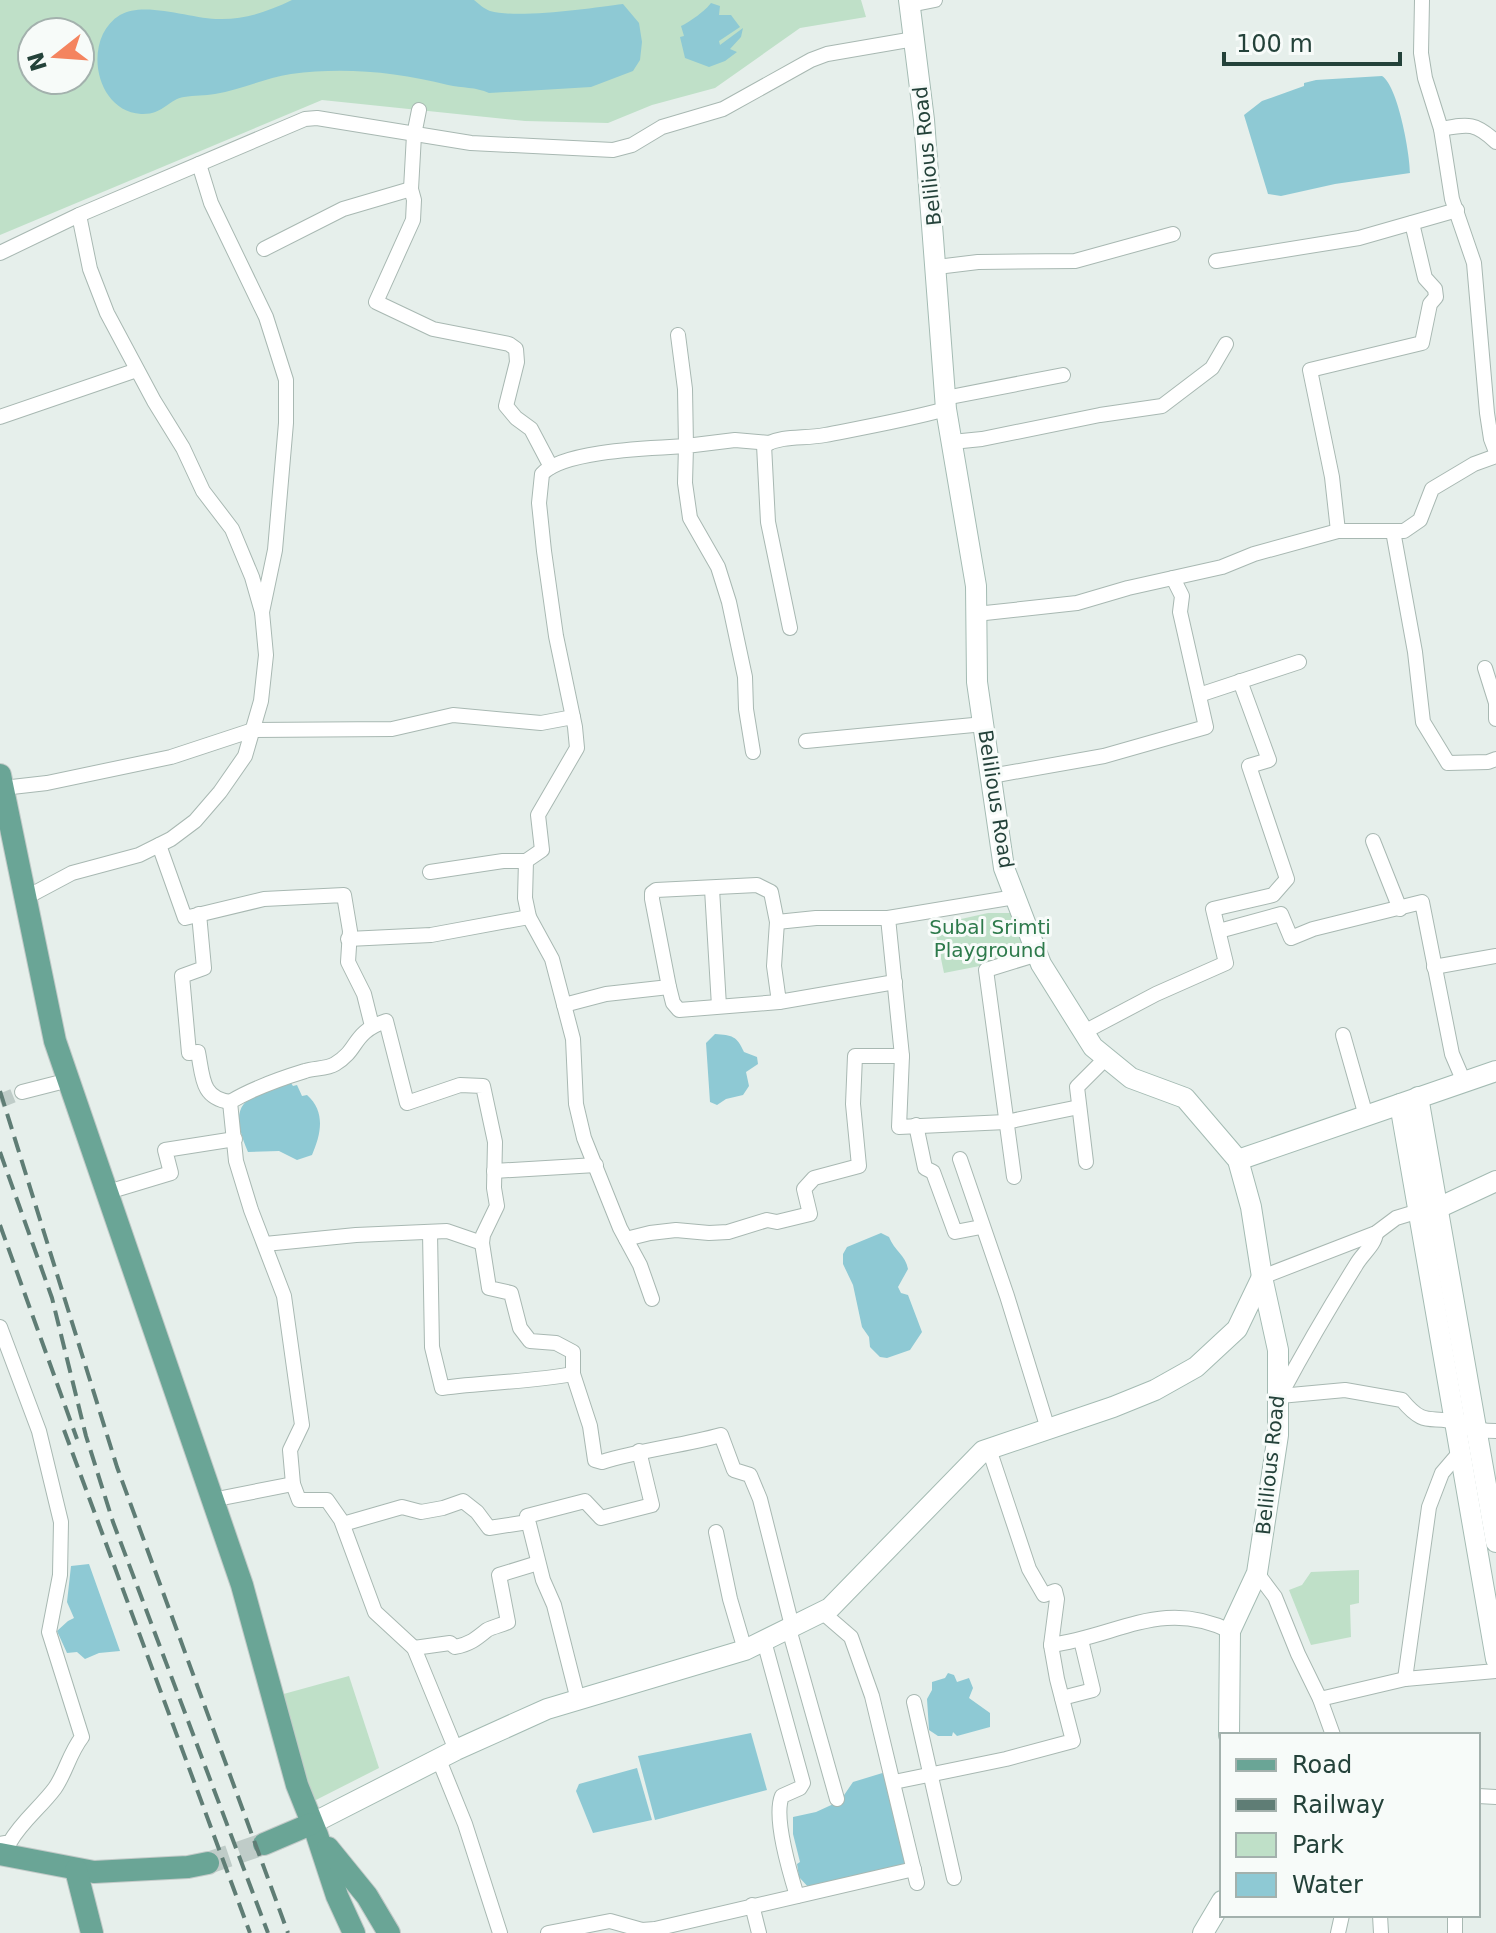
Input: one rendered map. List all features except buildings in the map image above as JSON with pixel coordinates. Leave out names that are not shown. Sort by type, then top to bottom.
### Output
[{"type":"main road","name":"Belilious Road","points":[[910,2],[924,120],[946,403],[976,586],[977,682],[1004,868],[1038,954],[1093,1047],[1131,1078],[1185,1098],[1238,1160],[1251,1207],[1278,1350],[1278,1435],[1257,1573],[1230,1631],[1229,1733]]},
{"type":"main road","points":[[1,781],[55,1041],[242,1585],[297,1785],[337,1896],[354,1933]]},
{"type":"main road","points":[[1238,1160],[1496,1071]]},
{"type":"main road","points":[[1409,1101],[1428,1210],[1455,1422],[1496,1659]]},
{"type":"main road","points":[[1428,1210],[1496,1181]]},
{"type":"main road","points":[[1428,1210],[1487,1431],[1496,1542]]},
{"type":"main road","points":[[264,1844],[314,1829],[447,1755],[547,1709],[754,1646],[830,1608],[983,1451],[1155,1390],[1196,1367],[1237,1329],[1262,1277]]},
{"type":"main road","points":[[314,1829],[367,1896],[389,1933]]},
{"type":"main road","points":[[0,1854],[94,1872],[188,1867],[208,1863]]},
{"type":"main road","points":[[76,1870],[92,1933]]},
{"type":"main road","points":[[1203,1933],[1220,1904]]},
{"type":"street","points":[[910,2],[935,0]]},
{"type":"street","points":[[976,614],[1077,603],[1222,567],[1254,554],[1338,531],[1404,531],[1420,520],[1432,489],[1496,454],[1487,413],[1474,263],[1452,199],[1441,129],[1425,78],[1421,53],[1422,0]]},
{"type":"street","points":[[0,253],[79,215],[305,119],[317,118],[471,143],[613,150],[632,145],[662,127],[723,109],[827,54],[914,39]]},
{"type":"street","points":[[419,110],[414,135],[411,189],[413,220],[376,302],[433,329],[509,344],[516,349],[517,362],[506,406],[531,429],[551,467]]},
{"type":"street","points":[[1441,129],[1479,126],[1496,142]]},
{"type":"street","points":[[199,164],[211,203],[266,317],[286,380],[286,423],[275,550],[262,612]]},
{"type":"street","points":[[264,249],[343,209],[411,189]]},
{"type":"street","points":[[1216,261],[1344,241],[1457,210]]},
{"type":"street","points":[[25,898],[72,873],[139,855],[195,821],[245,756],[261,701],[266,655],[262,612],[252,577],[232,529],[203,491],[183,448],[107,313],[90,269],[79,215]]},
{"type":"street","points":[[1338,531],[1332,477],[1310,370],[1422,343],[1430,304],[1436,297],[1435,289],[1425,278],[1412,223]]},
{"type":"street","points":[[937,267],[978,262],[1075,261],[1173,234]]},
{"type":"street","points":[[678,335],[685,389],[685,483],[690,518],[718,567],[729,602],[745,677],[753,752]]},
{"type":"street","points":[[952,442],[1162,406],[1212,368],[1226,344]]},
{"type":"street","points":[[0,417],[137,370]]},
{"type":"street","points":[[790,628],[768,522],[764,445],[779,438],[820,436],[903,420],[946,403],[1063,375]]},
{"type":"street","points":[[430,872],[503,861],[526,861],[542,850],[538,815],[577,748],[556,636],[539,503],[542,474],[551,467],[624,449],[735,440],[769,443]]},
{"type":"street","points":[[1393,531],[1415,652],[1423,722],[1448,763],[1496,759]]},
{"type":"street","points":[[991,776],[1104,756],[1206,727],[1180,612],[1182,596],[1173,578]]},
{"type":"street","points":[[1199,695],[1299,662]]},
{"type":"street","points":[[1485,668],[1496,703],[1496,719]]},
{"type":"street","points":[[1084,1032],[1156,994],[1226,963],[1213,909],[1273,895],[1287,879],[1249,766],[1269,760],[1240,681]]},
{"type":"street","points":[[1,781],[47,783],[171,757],[253,730],[392,729],[453,715],[541,723],[573,717]]},
{"type":"street","points":[[806,741],[984,724]]},
{"type":"street","points":[[1373,841],[1400,909]]},
{"type":"street","points":[[159,845],[185,918],[264,899],[344,895],[350,931],[348,962],[370,1010],[372,1026]]},
{"type":"street","points":[[526,861],[525,898],[529,917],[552,959],[573,1039],[576,1104],[584,1138],[652,1299]]},
{"type":"street","points":[[779,1002],[774,966],[777,922],[771,892],[757,885],[668,889],[652,893],[669,987],[673,1003],[679,1010],[779,1002],[895,982]]},
{"type":"street","points":[[712,889],[719,1006]]},
{"type":"street","points":[[777,922],[888,918],[1015,897]]},
{"type":"street","points":[[1219,931],[1281,914],[1291,938],[1313,929],[1422,902],[1452,1054],[1464,1082]]},
{"type":"street","points":[[199,914],[204,968],[182,976],[189,1053],[198,1052],[208,1092],[217,1100],[230,1102],[249,1090],[306,1071],[333,1066],[348,1053],[361,1033],[386,1021],[407,1103],[460,1085],[483,1086],[495,1142],[497,1206],[482,1243],[489,1288],[511,1293],[520,1328],[530,1341],[556,1343],[573,1352],[573,1374],[590,1426],[595,1460],[602,1462],[639,1451],[689,1444],[721,1435],[734,1470],[750,1475],[760,1499],[791,1622],[787,1630],[837,1799]]},
{"type":"street","points":[[348,939],[431,935],[529,917]]},
{"type":"street","points":[[888,918],[902,1056],[899,1127],[1006,1122],[1079,1107]]},
{"type":"street","points":[[1014,1177],[986,970],[1038,954]]},
{"type":"street","points":[[1434,967],[1496,956]]},
{"type":"street","points":[[564,1005],[606,994],[669,987]]},
{"type":"street","points":[[1343,1035],[1366,1116]]},
{"type":"street","points":[[626,1239],[676,1230],[728,1232],[767,1220],[777,1222],[810,1214],[804,1189],[814,1178],[859,1166],[853,1104],[855,1056],[902,1056]]},
{"type":"street","points":[[1086,1162],[1077,1087],[1106,1058]]},
{"type":"street","points":[[22,1092],[69,1080]]},
{"type":"street","points":[[230,1102],[236,1161],[284,1296],[302,1425],[290,1450],[293,1484],[299,1500],[327,1500],[339,1514],[375,1612],[414,1648],[500,1933]]},
{"type":"street","points":[[916,1125],[925,1168],[933,1172],[955,1232],[981,1227]]},
{"type":"street","points":[[108,1192],[171,1173],[165,1150],[235,1139]]},
{"type":"street","points":[[960,1159],[1048,1429]]},
{"type":"street","points":[[494,1171],[596,1165]]},
{"type":"street","points":[[1262,1277],[1376,1233],[1396,1218],[1428,1210]]},
{"type":"street","points":[[265,1244],[356,1235],[447,1231],[482,1243]]},
{"type":"street","points":[[430,1232],[432,1347],[442,1388],[510,1380],[535,1381],[573,1374]]},
{"type":"street","points":[[1280,1396],[1338,1293],[1375,1240],[1376,1233]]},
{"type":"street","points":[[0,1327],[39,1431],[61,1522],[60,1575],[49,1632],[82,1737],[70,1752],[56,1786],[18,1827],[10,1842],[0,1844]]},
{"type":"street","points":[[1280,1396],[1345,1390],[1402,1400],[1413,1414],[1429,1421],[1455,1422],[1487,1431]]},
{"type":"street","points":[[894,1782],[1073,1741],[1051,1645],[1057,1599],[1055,1591],[1044,1595],[1029,1569],[989,1449]]},
{"type":"street","points":[[578,1700],[527,1516],[585,1501],[601,1518],[652,1505],[639,1451]]},
{"type":"street","points":[[1405,1679],[1429,1507],[1442,1473],[1460,1452]]},
{"type":"street","points":[[212,1500],[293,1484]]},
{"type":"street","points":[[343,1524],[402,1507],[421,1512],[463,1501],[477,1512],[489,1528],[528,1522]]},
{"type":"street","points":[[716,1532],[730,1599],[754,1646],[803,1783],[800,1788],[782,1796],[779,1803],[797,1896]]},
{"type":"street","points":[[414,1648],[450,1643],[455,1647],[466,1645],[480,1639],[488,1630],[508,1622],[499,1575],[538,1563]]},
{"type":"street","points":[[1257,1573],[1275,1597],[1332,1733]]},
{"type":"street","points":[[548,1933],[610,1921],[642,1930],[707,1926],[752,1905],[915,1876],[872,1696],[851,1637],[822,1612]]},
{"type":"street","points":[[1051,1645],[1081,1640],[1139,1621],[1183,1616],[1211,1622],[1230,1631]]},
{"type":"street","points":[[1062,1698],[1093,1690],[1081,1640]]},
{"type":"street","points":[[1320,1699],[1405,1679],[1496,1671]]},
{"type":"street","points":[[914,1702],[954,1878]]},
{"type":"street","points":[[752,1905],[759,1933]]},
{"type":"green space","points":[[0,0],[861,0],[866,17],[800,28],[715,88],[652,105],[608,123],[525,121],[322,100],[0,235]]},
{"type":"green space","name":"Subal Srimti Playground","points":[[988,913],[1019,913],[1031,956],[944,973],[934,925]]},
{"type":"green space","points":[[1359,1570],[1359,1603],[1350,1605],[1351,1637],[1311,1645],[1289,1590],[1302,1585],[1311,1572]]},
{"type":"green space","points":[[349,1676],[379,1768],[312,1802],[280,1695]]},
{"type":"water","points":[[292,0],[474,0],[490,11],[518,14],[623,4],[639,23],[642,42],[640,60],[633,71],[591,87],[489,93],[370,72],[291,74],[211,95],[179,98],[149,114],[125,110],[104,87],[99,72],[101,40],[108,26],[120,15],[143,9],[231,19],[258,14]]},
{"type":"water","points":[[711,3],[720,6],[719,15],[731,15],[740,27],[719,41],[720,45],[743,28],[741,37],[730,49],[737,52],[709,67],[685,58],[680,37],[684,36],[681,26],[698,16]]},
{"type":"water","points":[[1382,76],[1388,82],[1398,106],[1410,173],[1281,196],[1268,194],[1244,115],[1262,101],[1304,86],[1304,83]]},
{"type":"water","points":[[715,1034],[733,1037],[744,1052],[757,1057],[758,1064],[746,1072],[749,1086],[743,1095],[717,1105],[710,1102],[706,1043]]},
{"type":"water","points":[[291,1083],[297,1085],[302,1096],[307,1095],[317,1109],[320,1124],[312,1155],[297,1160],[279,1151],[248,1152],[239,1122],[244,1103],[262,1092]]},
{"type":"water","points":[[881,1233],[889,1237],[907,1264],[908,1269],[898,1287],[901,1293],[908,1295],[922,1332],[910,1350],[887,1358],[880,1357],[870,1347],[869,1337],[862,1327],[853,1285],[843,1264],[847,1247]]},
{"type":"water","points":[[89,1564],[120,1651],[99,1653],[85,1659],[77,1652],[67,1653],[57,1631],[74,1618],[67,1602],[71,1566]]},
{"type":"water","points":[[948,1673],[954,1675],[957,1682],[969,1678],[973,1688],[969,1698],[990,1713],[990,1727],[957,1736],[953,1732],[952,1736],[938,1736],[929,1730],[927,1699],[932,1682],[945,1678]]},
{"type":"water","points":[[751,1733],[767,1790],[655,1820],[638,1756]]},
{"type":"water","points":[[637,1768],[652,1820],[593,1833],[576,1791],[579,1784]]},
{"type":"water","points":[[889,1771],[910,1863],[810,1889],[799,1877],[797,1864],[800,1862],[793,1834],[793,1817],[816,1812],[840,1801],[853,1782]]},
{"type":"tunnel","points":[[0,1101],[22,1092]]},
{"type":"tunnel","points":[[208,1863],[264,1844]]},
{"type":"railway","points":[[0,1091],[117,1467],[288,1933]]},
{"type":"railway","points":[[0,1152],[52,1298],[86,1436],[113,1522],[268,1933]]},
{"type":"railway","points":[[0,1225],[77,1439]]},
{"type":"railway","points":[[64,1430],[250,1933]]}]
